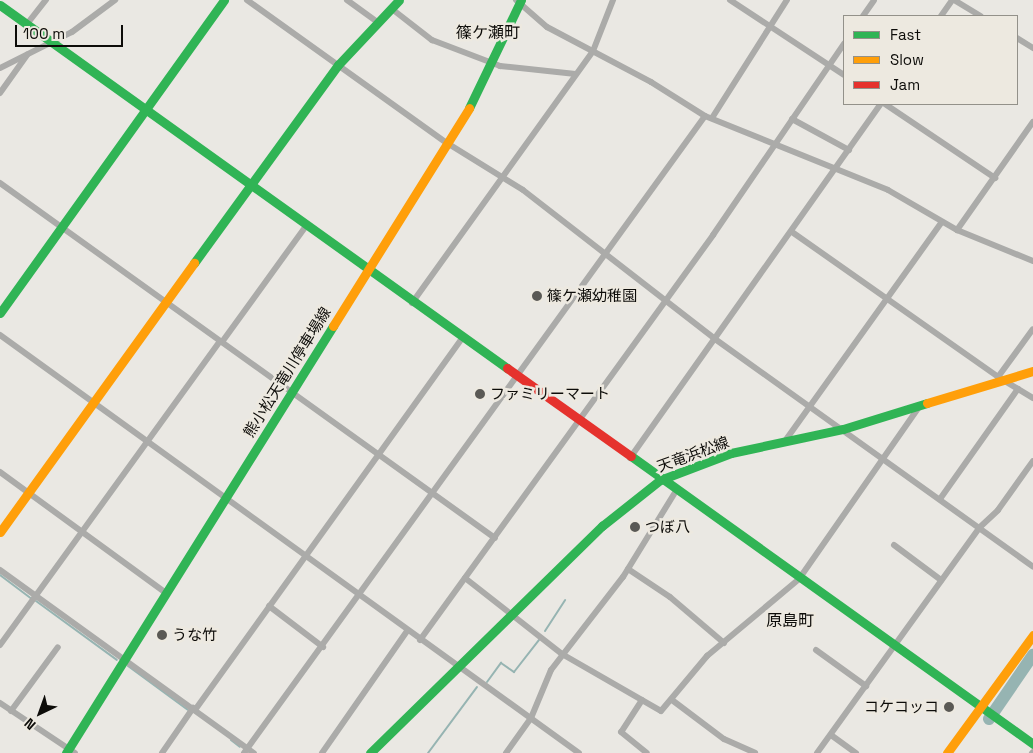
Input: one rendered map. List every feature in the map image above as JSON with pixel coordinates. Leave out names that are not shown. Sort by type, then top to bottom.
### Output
[{"type":"street","points":[[27,24],[46,0]]},
{"type":"street","points":[[0,68],[94,19],[115,0]]},
{"type":"street","points":[[0,312],[224,0]]},
{"type":"street","points":[[247,0],[447,143],[502,180],[524,190],[606,256],[665,299],[715,339],[1033,567]]},
{"type":"street","points":[[347,0],[379,23]]},
{"type":"street","points":[[0,532],[338,65],[399,0]]},
{"type":"street","points":[[412,303],[593,51],[612,0]]},
{"type":"street","points":[[730,0],[771,25],[843,74]]},
{"type":"street","points":[[712,118],[787,0]]},
{"type":"street","points":[[864,15],[874,0]]},
{"type":"street","points":[[942,15],[953,0],[979,15]]},
{"type":"street","points":[[518,1],[547,27],[593,51],[705,116],[888,190],[957,230],[1033,262]]},
{"type":"street","name":"熊小松天竜川停車場線","points":[[70,752],[124,660],[472,103],[518,1]]},
{"type":"street","points":[[1,9],[27,24],[144,111],[412,303],[1033,744]]},
{"type":"street","points":[[392,9],[432,40],[490,62],[576,74]]},
{"type":"street","points":[[1018,39],[1033,48]]},
{"type":"street","points":[[420,640],[495,538],[843,46]]},
{"type":"street","points":[[0,93],[27,54]]},
{"type":"street","points":[[630,458],[880,105]]},
{"type":"street","points":[[886,105],[994,178]]},
{"type":"street","points":[[246,751],[516,376],[606,256],[705,116]]},
{"type":"street","points":[[792,119],[849,150]]},
{"type":"street","points":[[957,230],[1033,122]]},
{"type":"street","points":[[0,183],[495,538]]},
{"type":"street","points":[[784,442],[942,222]]},
{"type":"street","points":[[0,646],[146,440],[306,226]]},
{"type":"street","points":[[792,232],[1001,379],[1033,398]]},
{"type":"street","points":[[1001,379],[1033,329]]},
{"type":"street","points":[[0,335],[306,554],[407,631],[579,753]]},
{"type":"street","points":[[162,753],[462,338]]},
{"type":"street","name":"天竜浜松線","points":[[370,753],[602,526],[660,480],[731,453],[843,429],[919,407],[1001,379],[1033,371]]},
{"type":"street","points":[[940,499],[1018,389]]},
{"type":"street","points":[[465,578],[562,654],[662,711],[707,656],[799,579],[919,407]]},
{"type":"street","points":[[818,753],[979,528],[998,510],[1033,461]]},
{"type":"street","points":[[0,472],[166,593]]},
{"type":"street","points":[[506,753],[531,718],[551,670],[628,569],[676,491]]},
{"type":"street","points":[[894,545],[942,580]]},
{"type":"street","points":[[628,569],[670,597],[724,643]]},
{"type":"street","points":[[0,570],[194,709],[246,751],[254,753]]},
{"type":"street","points":[[269,606],[323,646]]},
{"type":"street","points":[[322,753],[407,631]]},
{"type":"street","points":[[947,753],[987,713],[1033,636]]},
{"type":"street","points":[[11,711],[58,647]]},
{"type":"street","points":[[816,650],[866,686]]},
{"type":"street","points":[[642,700],[621,732],[647,753]]},
{"type":"street","points":[[672,700],[724,738],[755,753]]},
{"type":"street","points":[[0,703],[70,752]]},
{"type":"street","points":[[831,735],[856,753]]},
{"type":"waterway","points":[[0,575],[31,598]]},
{"type":"waterway","points":[[545,631],[565,600]]},
{"type":"waterway","points":[[36,601],[117,660]]},
{"type":"waterway","points":[[487,682],[501,663],[514,672],[539,640]]},
{"type":"waterway","points":[[989,719],[1033,655]]},
{"type":"waterway","points":[[128,666],[188,710]]},
{"type":"waterway","points":[[428,753],[477,687]]},
{"type":"waterway","points":[[231,740],[240,747]]},
{"type":"traffic: fast","points":[[0,313],[224,0]]},
{"type":"traffic: fast","points":[[194,263],[338,65],[399,0]]},
{"type":"traffic: fast","points":[[469,108],[521,0]]},
{"type":"traffic: fast","points":[[0,5],[507,368]]},
{"type":"traffic: fast","points":[[66,753],[333,326]]},
{"type":"traffic: fast","points":[[370,753],[602,526],[660,480],[731,453],[843,429],[927,403]]},
{"type":"traffic: fast","points":[[631,456],[1033,744]]},
{"type":"traffic: slow","points":[[333,326],[469,108]]},
{"type":"traffic: slow","points":[[0,532],[194,263]]},
{"type":"traffic: slow","points":[[927,403],[1033,371]]},
{"type":"traffic: slow","points":[[947,753],[1033,635]]},
{"type":"traffic: jam","points":[[507,368],[631,456]]},
{"type":"place","name":"篠ケ瀬幼稚園","points":[[537,296]]},
{"type":"place","name":"ファミリーマート","points":[[480,394]]},
{"type":"place","name":"つぼ八","points":[[635,527]]},
{"type":"place","name":"うな竹","points":[[162,635]]},
{"type":"place","name":"コケコッコ","points":[[949,707]]},
{"type":"district","name":"篠ケ瀬町","points":[[488,33]]},
{"type":"district","name":"原島町","points":[[790,621]]}]
